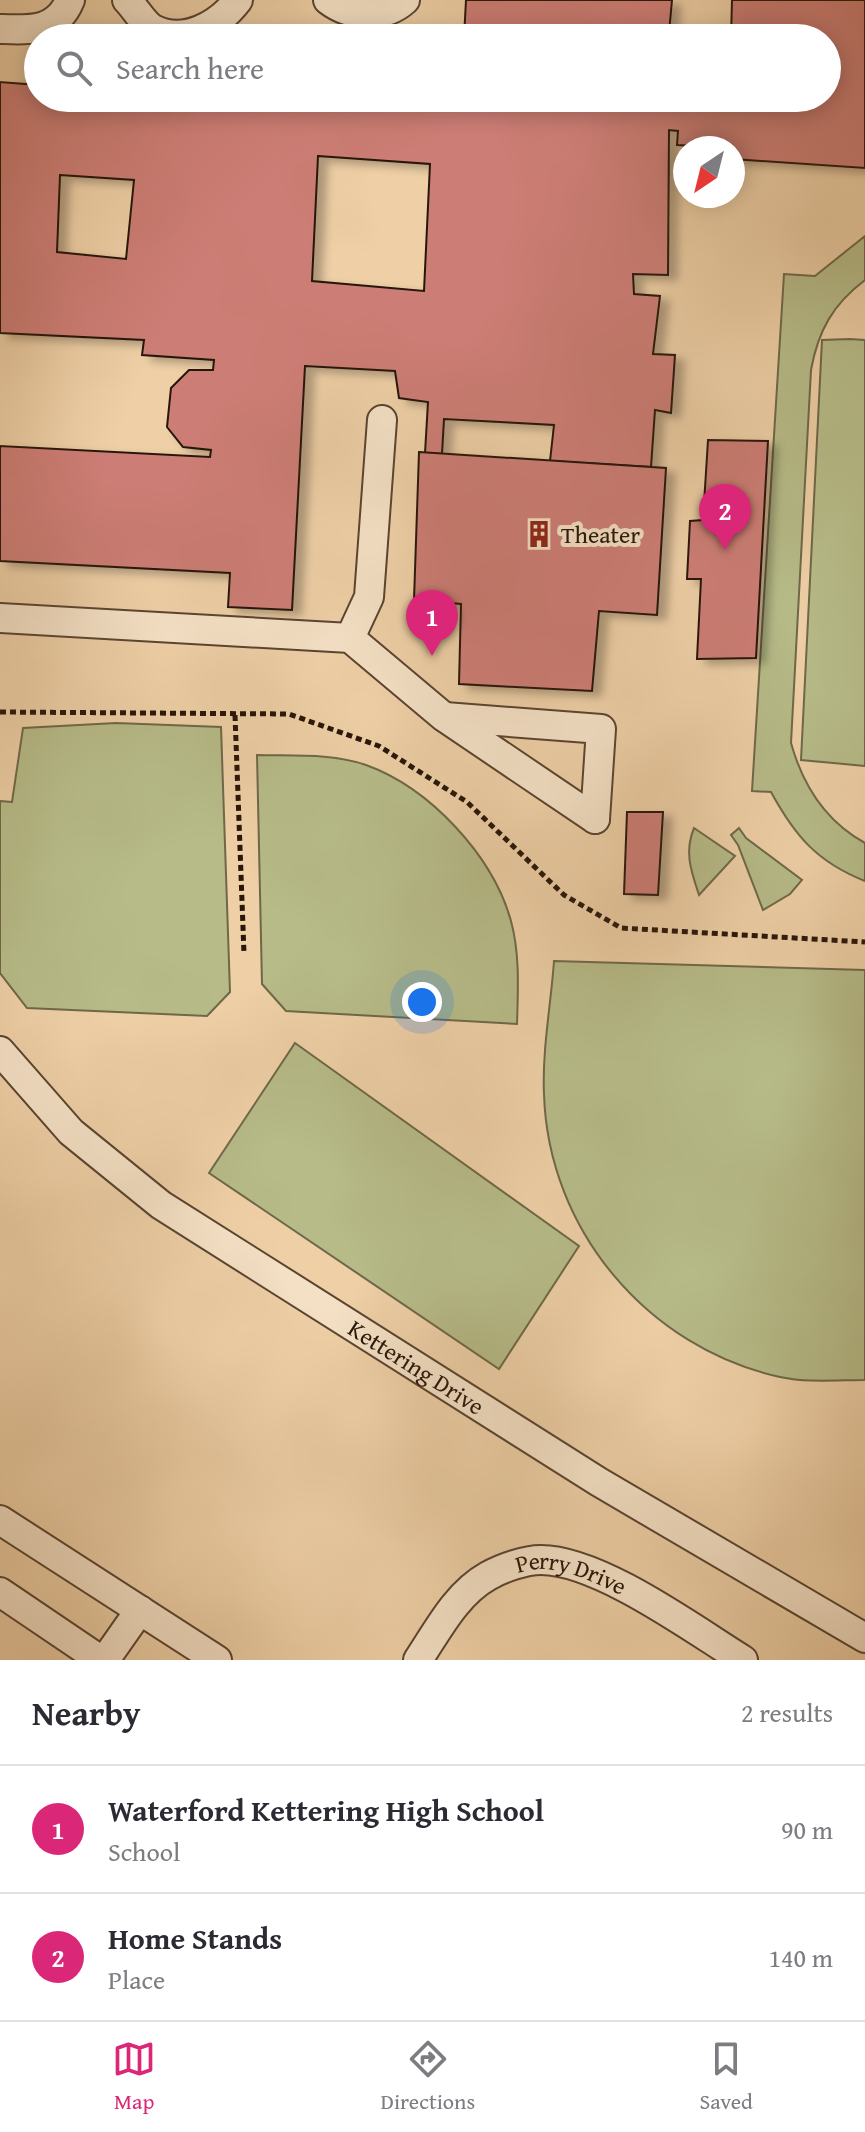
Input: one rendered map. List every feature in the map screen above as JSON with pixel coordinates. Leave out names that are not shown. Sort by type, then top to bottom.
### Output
[{"type":"street","points":[[50,24],[65,12],[70,0]]},
{"type":"street","points":[[127,0],[148,24]]},
{"type":"street","points":[[212,24],[238,0]]},
{"type":"street","points":[[328,0],[354,13],[383,12],[405,0]]},
{"type":"street","points":[[0,29],[24,30]]},
{"type":"street","points":[[350,638],[369,597],[382,420]]},
{"type":"street","points":[[0,618],[350,638],[444,717],[595,819],[601,729],[444,717]]},
{"type":"street","name":"Kettering Drive","points":[[0,1051],[71,1132],[161,1205],[599,1482],[865,1638]]},
{"type":"street","points":[[0,1520],[217,1660]]},
{"type":"street","name":"Perry Drive","points":[[429,1656],[453,1607],[486,1577],[540,1560],[584,1569],[657,1607],[743,1660]]},
{"type":"street","points":[[0,1592],[99,1659],[107,1657],[140,1610]]},
{"type":"path","points":[[0,712],[289,714],[379,746],[467,802],[564,895],[621,928],[865,942]]},
{"type":"path","points":[[235,715],[244,954]]},
{"type":"green space","points":[[865,236],[865,280],[844,299],[829,319],[811,370],[791,743],[802,774],[818,801],[838,824],[865,843],[865,881],[833,865],[809,846],[789,822],[771,792],[752,791],[784,274],[815,276]]},
{"type":"green space","points":[[822,340],[865,340],[865,766],[801,760]]},
{"type":"green space","points":[[116,723],[221,727],[230,992],[207,1016],[27,1008],[0,973],[0,801],[12,802],[23,728]]},
{"type":"green space","points":[[257,755],[326,757],[366,765],[413,790],[456,827],[490,872],[511,921],[517,959],[517,1024],[286,1011],[262,984]]},
{"type":"green space","points":[[694,828],[735,856],[699,895],[689,853]]},
{"type":"green space","points":[[739,828],[746,838],[802,880],[790,894],[763,910],[738,845],[731,835]]},
{"type":"green space","points":[[554,961],[865,970],[865,1380],[790,1379],[732,1362],[688,1340],[648,1311],[614,1276],[586,1236],[564,1192],[550,1144],[544,1077]]},
{"type":"green space","points":[[295,1043],[579,1246],[499,1369],[209,1173]]},
{"type":"building","points":[[466,0],[672,0],[670,24],[465,24]]},
{"type":"building","points":[[732,0],[865,0],[865,168],[745,160],[745,136],[678,136],[678,131],[669,130],[668,275],[633,274],[634,294],[660,296],[653,354],[675,355],[671,413],[655,410],[651,467],[550,461],[554,425],[444,419],[442,454],[425,453],[428,402],[399,398],[395,371],[305,366],[292,610],[228,607],[230,573],[0,561],[0,446],[210,457],[211,450],[183,447],[167,427],[171,388],[189,370],[213,370],[214,360],[142,355],[144,340],[0,333],[0,82],[24,84],[24,112],[841,112],[841,24],[731,24]],"holes":[[[318,156],[430,164],[424,291],[312,281]],[[60,175],[134,180],[126,259],[57,252]]]},
{"type":"building","points":[[708,440],[768,441],[756,658],[697,659],[701,579],[687,579],[690,521],[703,520]]},
{"type":"building","name":"Theater","points":[[419,452],[666,468],[657,615],[599,611],[592,691],[459,684],[461,604],[414,600]]},
{"type":"building","points":[[627,812],[663,812],[658,895],[624,894]]},
{"type":"place","name":"Theater","points":[[539,534]]},
{"type":"place","name":"Home Stands","points":[[725,550]]},
{"type":"place","name":"Waterford Kettering High School","points":[[432,656]]}]
